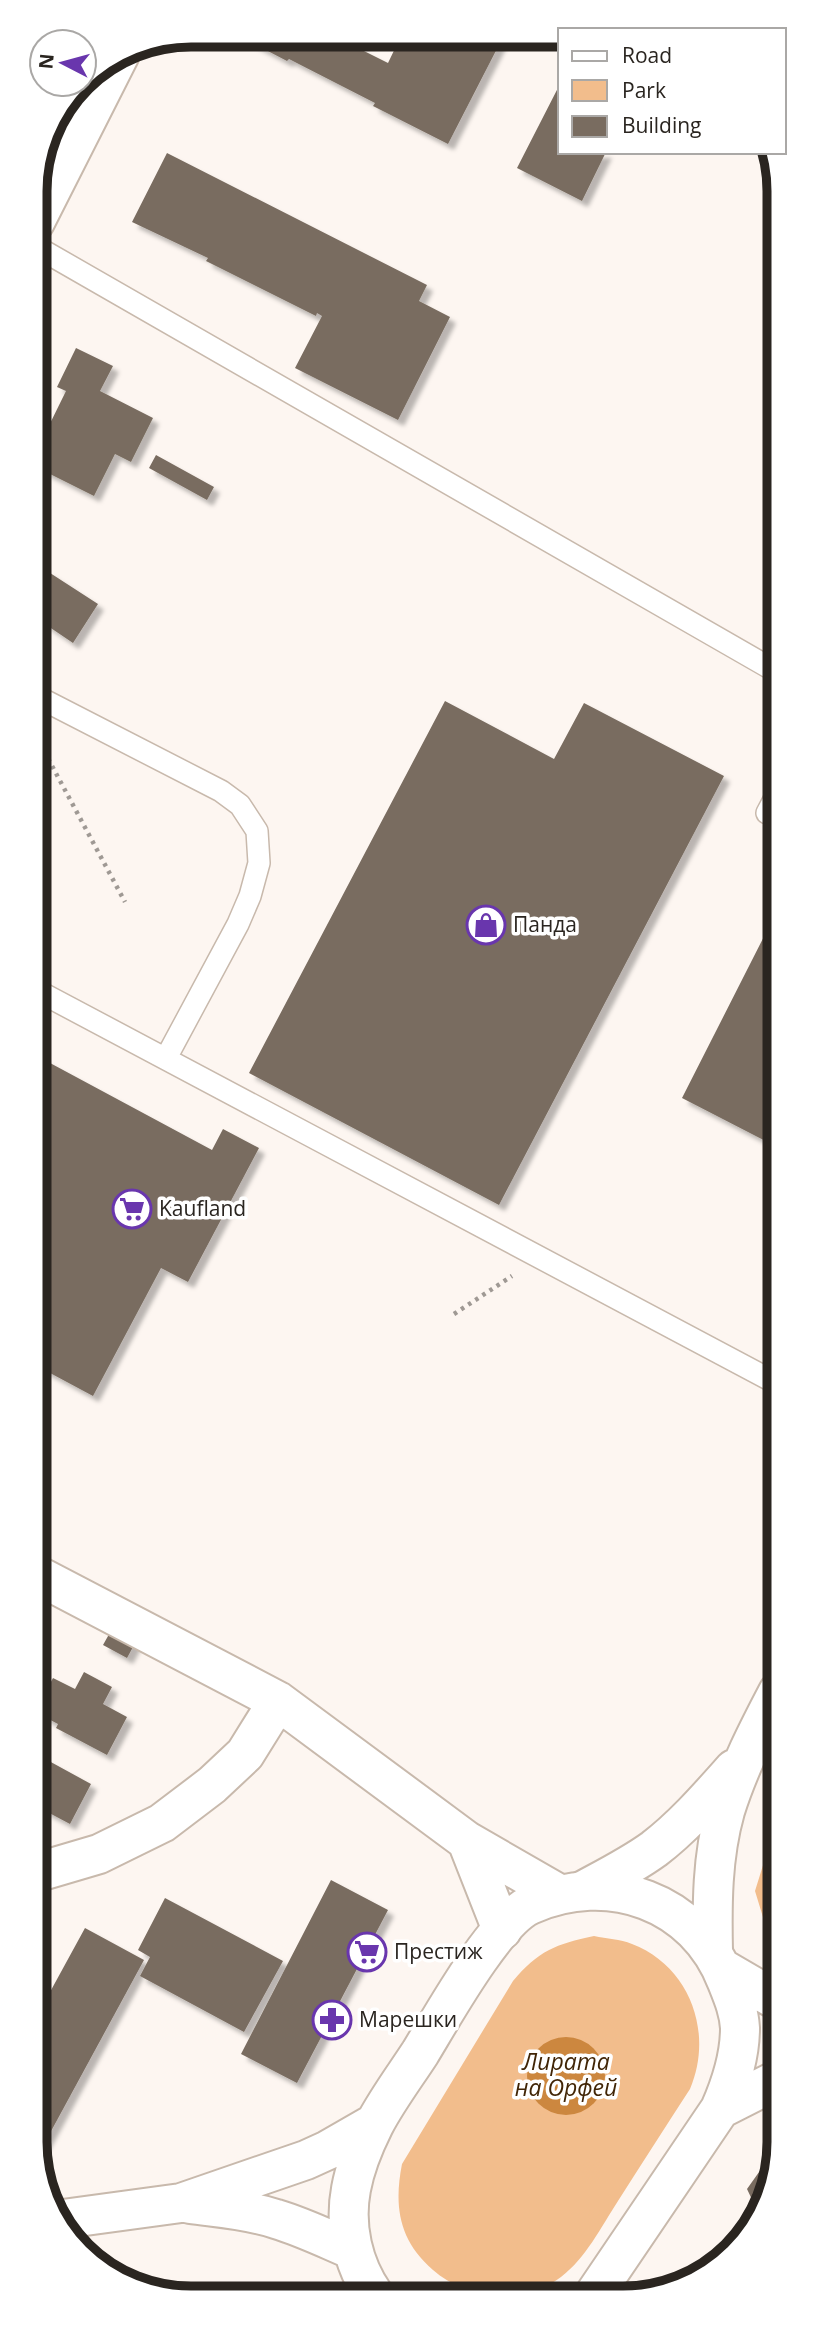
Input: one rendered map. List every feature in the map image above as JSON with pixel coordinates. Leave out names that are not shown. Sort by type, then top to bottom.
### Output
[{"type":"street","points":[[48,196],[110,73]]},
{"type":"street","points":[[47,1580],[278,1701],[467,1841],[571,1892],[617,1891],[656,1903],[681,1919],[718,1961],[766,1993]]},
{"type":"street","points":[[47,1869],[99,1854],[162,1823],[212,1785],[244,1754],[278,1701]]},
{"type":"street","points":[[600,2286],[720,2109],[730,2087],[739,2044],[736,2004],[718,1961],[712,1892],[725,1813],[745,1757],[766,1715]]},
{"type":"street","points":[[369,2286],[358,2267],[349,2219],[350,2191],[358,2162],[375,2123],[487,1946],[527,1906],[571,1892],[637,1860],[667,1838],[702,1805],[745,1757]]},
{"type":"street","points":[[467,1841],[502,1930]]},
{"type":"street","points":[[720,2109],[766,2086]]},
{"type":"street","points":[[70,2218],[181,2203],[306,2160],[375,2123]]},
{"type":"street","points":[[181,2203],[275,2218],[353,2250]]},
{"type":"lane","points":[[48,253],[767,665]]},
{"type":"lane","points":[[48,702],[221,791],[240,805],[257,831],[259,863],[250,896],[238,924],[166,1058]]},
{"type":"lane","points":[[48,996],[766,1378]]},
{"type":"path","points":[[48,758],[125,902]]},
{"type":"path","points":[[454,1314],[541,1258]]},
{"type":"green space","points":[[766,1855],[766,1927],[755,1891]]},
{"type":"green space","points":[[594,1936],[627,1942],[652,1954],[669,1968],[692,2004],[699,2046],[697,2068],[690,2089],[592,2242],[570,2269],[546,2286],[458,2286],[421,2259],[406,2234],[399,2208],[402,2164],[513,1981],[531,1962],[549,1950]]},
{"type":"water","name":"Лирата на Орфей","points":[[566,2037],[581,2040],[598,2054],[605,2076],[602,2091],[588,2108],[566,2115],[551,2112],[534,2098],[527,2076],[530,2061],[544,2044]]},
{"type":"building","points":[[498,47],[448,144],[373,106],[375,103],[289,59],[287,61],[262,48],[357,48],[388,63],[395,48]]},
{"type":"building","points":[[558,88],[558,154],[605,154],[582,201],[517,168]]},
{"type":"building","points":[[167,153],[427,285],[419,301],[450,317],[398,420],[295,368],[322,316],[317,313],[316,316],[206,261],[208,258],[132,222]]},
{"type":"building","points":[[76,348],[113,366],[100,391],[153,418],[131,462],[115,454],[94,496],[48,473],[48,428],[66,391],[57,387]]},
{"type":"building","points":[[156,455],[214,487],[207,500],[149,468]]},
{"type":"building","points":[[48,572],[98,604],[73,643],[48,626]]},
{"type":"building","name":"Панда","points":[[445,701],[554,759],[584,703],[724,776],[499,1205],[249,1073]]},
{"type":"building","points":[[767,931],[767,1142],[682,1098]]},
{"type":"building","name":"Kaufland","points":[[48,1062],[212,1150],[223,1129],[259,1148],[188,1282],[161,1268],[93,1396],[47,1372]]},
{"type":"building","points":[[117,1620],[140,1634],[127,1658],[103,1645]]},
{"type":"building","points":[[84,1672],[112,1687],[103,1704],[127,1717],[107,1755],[56,1728],[58,1724],[47,1718],[47,1689],[53,1678],[75,1689]]},
{"type":"building","points":[[47,1760],[91,1784],[70,1824],[47,1812]]},
{"type":"building","points":[[331,1880],[388,1910],[297,2083],[241,2054]]},
{"type":"building","points":[[165,1898],[283,1961],[244,2032],[140,1976],[150,1957],[138,1950]]},
{"type":"building","points":[[85,1928],[144,1960],[47,2139],[47,1997]]},
{"type":"building","points":[[764,2165],[762,2179],[753,2202],[747,2189]]},
{"type":"place","name":"Панда","points":[[486,925]]},
{"type":"place","name":"Kaufland","points":[[132,1209]]},
{"type":"place","name":"Престиж","points":[[367,1952]]},
{"type":"place","name":"Марешки","points":[[332,2020]]}]
